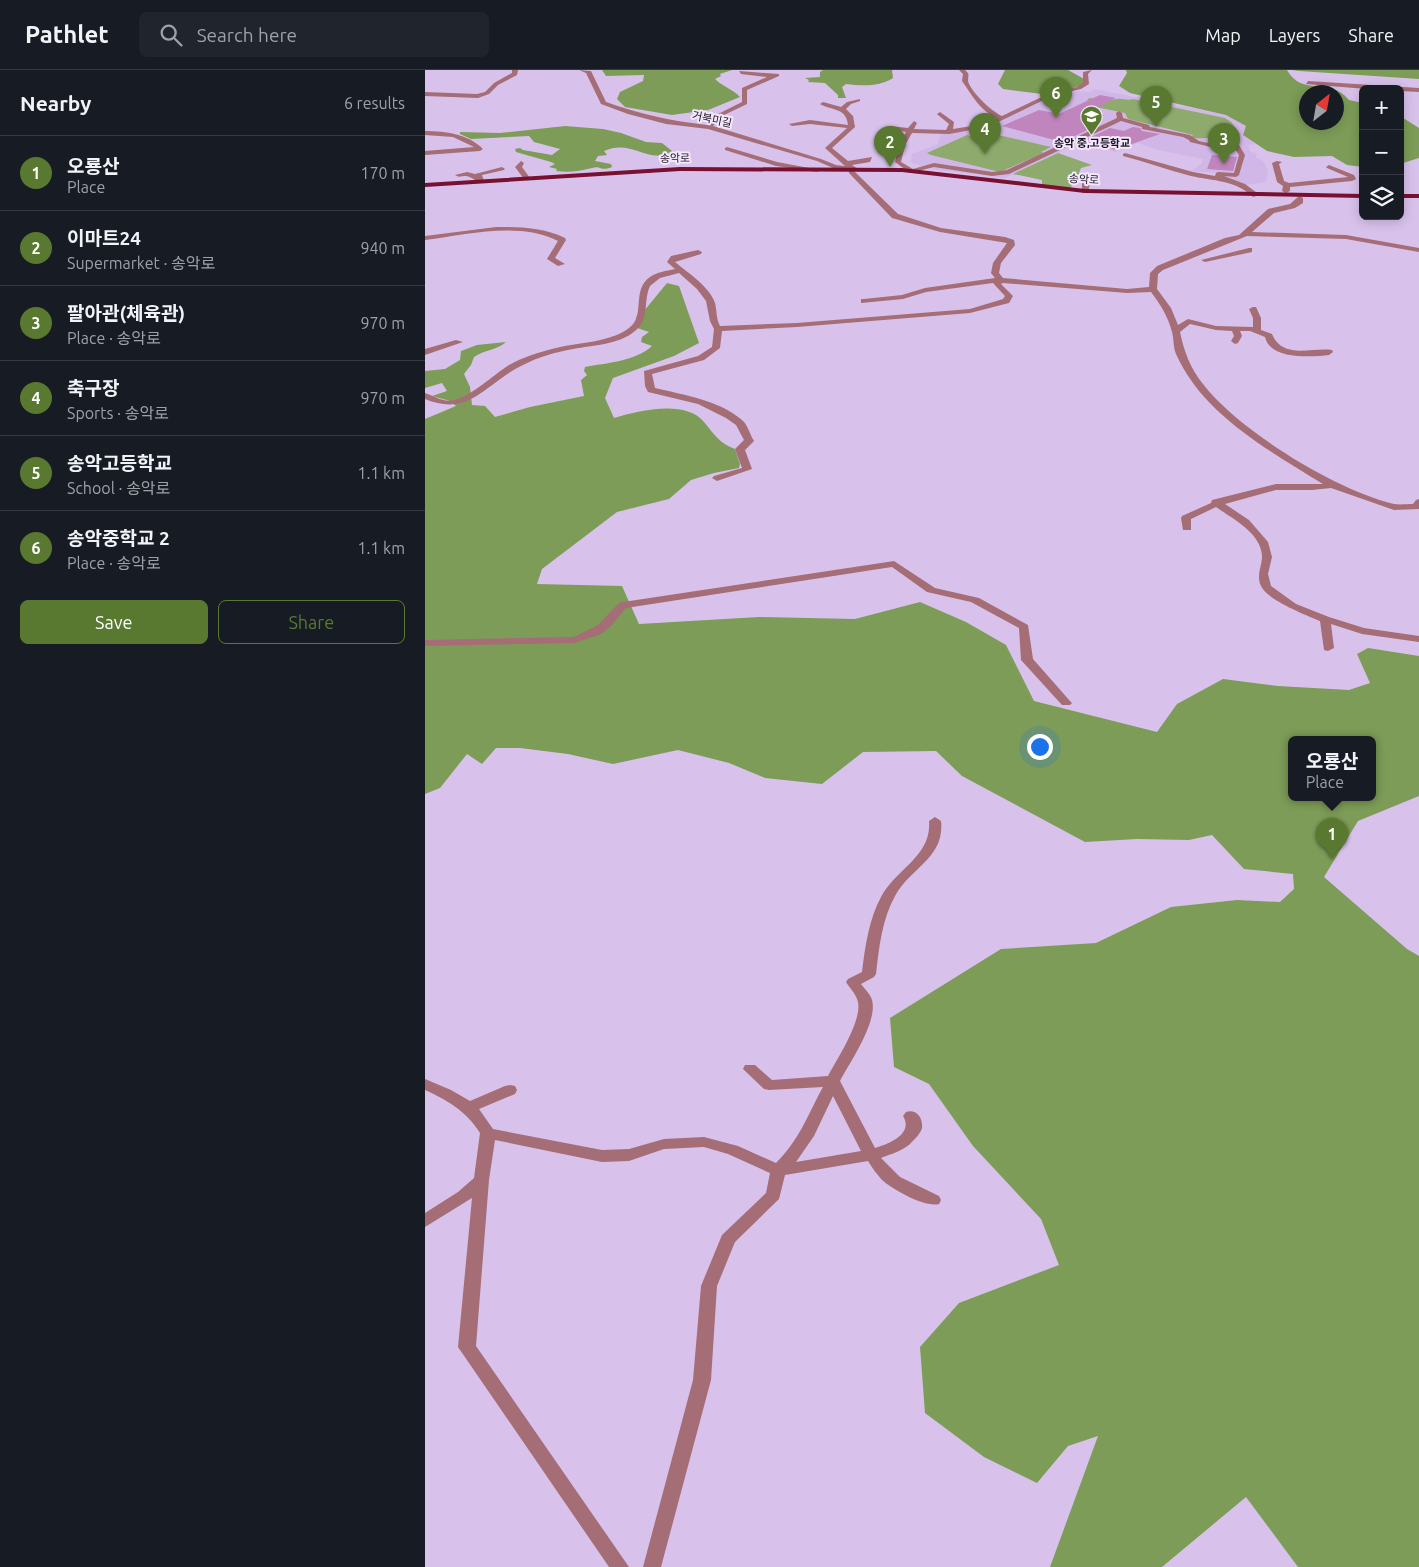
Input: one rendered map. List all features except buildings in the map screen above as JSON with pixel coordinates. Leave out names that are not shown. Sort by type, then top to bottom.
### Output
[{"type":"main road","name":"송악로","points":[[425,186],[478,175],[526,178],[680,169],[852,169],[912,172],[1085,191],[1359,197]]},
{"type":"main road","points":[[425,186],[670,170],[852,169],[928,174],[1069,191],[1299,198],[1359,197]]},
{"type":"main road","points":[[1404,197],[1419,197]]},
{"type":"street","points":[[425,94],[478,96],[487,93],[496,84],[515,74],[515,70]]},
{"type":"street","name":"거북미길","points":[[582,70],[589,72],[592,84],[598,90],[603,103],[613,108],[666,122],[709,127],[819,160],[835,167],[852,169]]},
{"type":"street","points":[[962,70],[966,74],[965,81],[988,113],[1001,118]]},
{"type":"street","points":[[892,127],[910,131],[949,132],[986,126],[1050,95],[1086,84],[1085,73],[1089,70]]},
{"type":"street","points":[[709,127],[716,117],[723,112],[732,110],[745,103],[744,89],[777,78],[741,72]]},
{"type":"street","points":[[1308,83],[1371,85]]},
{"type":"street","points":[[1404,88],[1419,90]]},
{"type":"street","points":[[842,109],[849,103],[858,100]]},
{"type":"street","points":[[823,104],[847,112],[851,118],[852,127]]},
{"type":"street","points":[[940,114],[952,123],[949,132]]},
{"type":"street","points":[[914,123],[903,145],[898,162],[912,172],[935,165],[992,174],[1009,172],[1120,116],[1147,126],[1144,128],[1188,136],[1185,137],[1196,140],[1192,141],[1227,149],[1237,146],[1242,154],[1240,168],[1236,175],[1218,174],[1219,177],[1235,183]]},
{"type":"street","points":[[792,124],[811,122],[852,127]]},
{"type":"street","points":[[852,127],[828,148],[852,169],[895,216],[940,230],[1005,239],[1011,242],[1011,245],[997,263],[995,273],[1001,280]]},
{"type":"street","points":[[425,134],[453,134],[464,138],[480,149],[425,153]]},
{"type":"street","name":"송악로","points":[[727,149],[776,164],[825,170]]},
{"type":"street","name":"송악로","points":[[1125,156],[1235,183],[1252,190],[1256,195]]},
{"type":"street","points":[[852,169],[868,161],[870,158]]},
{"type":"street","points":[[1279,162],[1275,163],[1281,182],[1288,185],[1352,179],[1352,176],[1348,173],[1329,167]]},
{"type":"street","points":[[521,163],[518,167],[526,178]]},
{"type":"street","points":[[458,175],[478,175],[502,169]]},
{"type":"street","points":[[1085,191],[1086,183],[1092,175]]},
{"type":"street","points":[[1287,196],[1286,187],[1288,185]]},
{"type":"street","points":[[1299,198],[1300,201],[1292,206],[1271,211],[1267,217],[1242,237],[1231,239],[1160,268],[1154,273],[1153,289],[1165,306],[1176,331],[1181,353],[1199,385],[1229,416],[1275,450],[1334,483],[1394,507],[1416,507],[1419,502]]},
{"type":"street","points":[[425,238],[495,230],[540,231],[562,240],[551,259],[561,264]]},
{"type":"street","points":[[1245,234],[1346,237],[1419,250]]},
{"type":"street","points":[[1223,256],[1219,253],[1235,242],[1231,239]]},
{"type":"street","points":[[1205,260],[1249,250]]},
{"type":"street","points":[[698,252],[671,260],[709,298],[713,325],[718,329],[797,325],[970,311],[1006,301],[1009,296],[997,284],[1001,280]]},
{"type":"street","points":[[425,396],[438,401],[457,403],[518,364],[542,354],[573,346],[606,341],[624,334],[639,325],[642,314],[642,293],[650,280],[680,270]]},
{"type":"street","points":[[864,301],[903,297],[925,290],[1001,280],[1127,291],[1153,289]]},
{"type":"street","points":[[1165,306],[1188,321],[1216,328],[1243,328],[1257,331],[1269,336],[1270,341],[1289,354],[1329,352]]},
{"type":"street","points":[[1253,309],[1257,315],[1257,331]]},
{"type":"street","points":[[1176,331],[1188,321]]},
{"type":"street","points":[[717,478],[747,469],[740,449],[749,440],[740,423],[701,402],[651,390],[647,374],[701,358],[715,348],[718,329]]},
{"type":"street","points":[[1235,329],[1238,336],[1235,341]]},
{"type":"street","points":[[425,352],[459,342]]},
{"type":"street","points":[[1187,528],[1186,518],[1215,502],[1276,487],[1334,483]]},
{"type":"street","points":[[1215,502],[1245,522],[1263,542],[1267,557],[1263,574],[1266,587],[1292,606],[1361,631],[1419,639]]},
{"type":"street","points":[[425,644],[574,640],[588,637],[603,629],[623,605],[894,564],[931,590],[975,600],[1024,627],[1027,660],[1066,703]]},
{"type":"street","points":[[1325,619],[1328,648]]},
{"type":"street","points":[[652,1567],[702,1380],[709,1286],[728,1239],[773,1194],[779,1170],[796,1152],[806,1136],[857,1036],[865,1014],[865,1000],[853,982],[869,974],[878,925],[888,896],[898,881],[916,864],[933,843],[937,830],[935,821]]},
{"type":"street","points":[[750,1069],[769,1085],[833,1081]]},
{"type":"street","points":[[833,1081],[856,1128],[885,1172],[907,1189],[933,1200]]},
{"type":"street","points":[[425,1084],[462,1101],[470,1107],[488,1133],[481,1180],[467,1347],[620,1567]]},
{"type":"street","points":[[470,1107],[510,1090]]},
{"type":"street","points":[[488,1133],[602,1156],[629,1155],[664,1144],[704,1142],[733,1150],[779,1170],[873,1155],[891,1149],[904,1141],[914,1129],[914,1120],[911,1116]]},
{"type":"street","points":[[425,1220],[464,1196],[481,1180]]},
{"type":"shaded area","name":"송악 중,고등학교","points":[[1094,89],[1227,115],[1246,126],[1243,135],[1255,144],[1248,145],[1250,151],[1257,154],[1256,157],[1264,162],[1268,171],[1266,182],[1246,185],[1214,177],[1216,173],[1192,171],[1202,163],[1203,159],[1158,150],[1138,143],[1115,152],[1084,141],[1005,178],[938,170],[911,163],[912,154],[938,144],[941,133],[988,127],[1043,101],[1061,95],[1067,96],[1076,91],[1089,92]]},
{"type":"green space","points":[[602,70],[732,70],[720,74],[721,76],[715,79],[740,97],[708,110],[672,115],[625,107],[617,99],[620,92],[643,81],[644,75],[606,76]]},
{"type":"green space","points":[[823,70],[892,70],[893,78],[876,84],[846,84],[842,87],[846,98],[838,98],[838,95],[825,83],[808,82],[809,80],[805,78],[820,77],[820,72]]},
{"type":"green space","points":[[1005,70],[1068,70],[1086,80],[1086,84],[1050,95],[1003,89],[998,84]]},
{"type":"green space","points":[[1126,70],[1287,70],[1300,83],[1308,85],[1299,85],[1299,130],[1344,130],[1344,96],[1349,100],[1359,102],[1359,166],[1347,165],[1332,156],[1294,157],[1267,151],[1243,135],[1246,126],[1226,115],[1130,93],[1119,86],[1127,73]]},
{"type":"green space","points":[[1292,70],[1419,70],[1419,79],[1299,71]]},
{"type":"green space","points":[[1089,98],[1100,100],[1133,99],[1225,118],[1231,122],[1240,134],[1227,140],[1193,138],[1191,137],[1193,135],[1128,119],[1125,113],[1086,105],[1089,103],[1087,101]]},
{"type":"green space","points":[[1404,119],[1419,128],[1419,158],[1404,163]]},
{"type":"green space","points":[[565,126],[603,129],[621,133],[646,142],[662,143],[672,151],[656,156],[632,149],[614,148],[604,151],[607,155],[598,156],[595,161],[611,164],[612,167],[605,169],[595,167],[561,172],[549,167],[555,164],[551,162],[516,152],[515,149],[520,148],[552,155],[560,149],[534,142],[529,136],[471,139],[460,134],[460,132],[500,133]]},
{"type":"green space","points":[[985,132],[1051,147],[1041,152],[1044,153],[1000,172],[927,153],[967,135],[974,137]]},
{"type":"green space","points":[[1058,153],[1092,165],[1081,168],[1079,173],[1082,176],[1073,177],[1071,188],[1042,185],[1042,180],[1013,174]]},
{"type":"green space","points":[[667,283],[679,286],[699,343],[674,356],[613,378],[605,398],[614,418],[636,412],[661,409],[674,409],[696,415],[721,441],[735,449],[740,464],[739,468],[691,480],[669,499],[617,512],[542,569],[537,584],[622,586],[639,624],[759,617],[855,619],[920,602],[966,622],[1006,645],[1034,701],[1157,732],[1177,704],[1223,679],[1278,686],[1349,690],[1370,683],[1357,654],[1368,648],[1419,656],[1419,796],[1358,821],[1324,877],[1407,949],[1419,956],[1419,1567],[1298,1567],[1246,1497],[1162,1567],[1050,1567],[1098,1436],[1068,1446],[1037,1483],[984,1457],[925,1413],[920,1347],[959,1303],[1059,1265],[1041,1219],[973,1146],[929,1084],[894,1067],[890,1018],[1001,949],[1096,943],[1171,907],[1237,900],[1280,902],[1294,889],[1293,874],[1244,869],[1212,835],[1189,840],[1137,839],[1085,842],[962,776],[936,751],[863,752],[822,784],[765,778],[729,763],[678,750],[613,764],[568,754],[520,748],[496,748],[482,764],[467,754],[440,788],[425,794],[425,419],[456,406],[450,401],[432,396],[447,391],[442,383],[425,388],[425,371],[445,369],[460,360],[461,351],[477,345],[506,342],[499,347],[474,357],[464,374],[470,387],[472,405],[485,406],[495,417],[530,407],[584,396],[581,380],[587,375],[584,371],[585,367],[629,358],[638,355],[652,346],[641,342],[642,337],[649,332],[637,328],[639,322],[636,317],[644,311]]},
{"type":"place","name":"송악중학교 2","points":[[1056,118]]},
{"type":"place","name":"송악고등학교","points":[[1156,127]]},
{"type":"place","name":"송악 중,고등학교","points":[[1092,136]]},
{"type":"place","name":"축구장","points":[[985,154]]},
{"type":"place","name":"팔아관(체육관)","points":[[1224,164]]},
{"type":"place","name":"이마트24","points":[[890,167]]},
{"type":"place","name":"오룡산","points":[[1332,859]]}]
